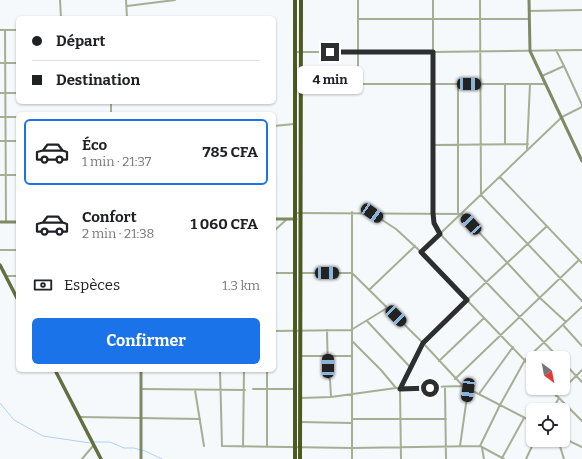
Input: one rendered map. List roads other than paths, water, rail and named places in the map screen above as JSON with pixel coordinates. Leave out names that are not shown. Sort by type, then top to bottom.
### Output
[{"type":"highway","points":[[296,0],[298,52],[302,84],[300,459]]},
{"type":"highway","points":[[295,459],[295,124],[301,0]]},
{"type":"main road","points":[[0,265],[16,296]]},
{"type":"main road","points":[[56,372],[101,459]]},
{"type":"street","points":[[60,0],[61,16]]},
{"type":"street","points":[[126,0],[127,16]]},
{"type":"street","points":[[127,6],[165,0],[175,0]]},
{"type":"street","points":[[358,0],[358,84]]},
{"type":"street","points":[[433,0],[434,20],[432,83],[434,223],[440,234],[552,351]]},
{"type":"street","points":[[480,0],[481,195],[582,301]]},
{"type":"street","points":[[529,0],[530,51],[582,161]]},
{"type":"street","points":[[529,11],[582,10]]},
{"type":"street","points":[[359,19],[529,19]]},
{"type":"street","points":[[0,30],[16,30]]},
{"type":"street","points":[[5,30],[6,222]]},
{"type":"street","points":[[421,252],[562,117],[582,106],[556,50]]},
{"type":"street","points":[[298,52],[582,50]]},
{"type":"street","points":[[0,63],[16,63]]},
{"type":"street","points":[[542,76],[564,66]]},
{"type":"street","points":[[458,83],[458,214]]},
{"type":"street","points":[[302,84],[545,84]]},
{"type":"street","points":[[504,84],[505,144]]},
{"type":"street","points":[[527,150],[530,84]]},
{"type":"street","points":[[0,93],[16,93]]},
{"type":"street","points":[[0,117],[16,117]]},
{"type":"street","points":[[276,126],[295,124]]},
{"type":"street","points":[[0,141],[16,141]]},
{"type":"street","points":[[433,145],[528,144]]},
{"type":"street","points":[[0,175],[16,175]]},
{"type":"street","points":[[500,177],[582,263]]},
{"type":"street","points":[[352,212],[352,459]]},
{"type":"street","points":[[296,213],[352,212],[462,214],[540,298],[566,322]]},
{"type":"street","points":[[372,213],[415,246],[525,360]]},
{"type":"street","points":[[276,219],[296,219]]},
{"type":"street","points":[[276,229],[287,219]]},
{"type":"street","points":[[0,222],[16,222]]},
{"type":"street","points":[[401,459],[400,389],[423,343],[547,226]]},
{"type":"street","points":[[369,290],[415,246]]},
{"type":"street","points":[[0,250],[16,250]]},
{"type":"street","points":[[455,379],[579,260]]},
{"type":"street","points":[[276,273],[296,273]]},
{"type":"street","points":[[220,372],[221,445],[226,447],[295,446],[352,448],[460,446],[481,447],[503,458],[524,418],[479,394],[468,390],[463,386],[423,343],[352,273],[301,273]]},
{"type":"street","points":[[6,276],[16,276]]},
{"type":"street","points":[[484,459],[481,447],[500,405],[525,360],[582,307]]},
{"type":"street","points":[[276,331],[351,330],[387,308]]},
{"type":"street","points":[[439,361],[484,318]]},
{"type":"street","points":[[367,321],[410,367]]},
{"type":"street","points":[[563,325],[582,346]]},
{"type":"street","points":[[327,330],[328,376],[330,380],[331,397]]},
{"type":"street","points":[[352,340],[396,388]]},
{"type":"street","points":[[479,394],[513,347]]},
{"type":"street","points":[[301,356],[352,356]]},
{"type":"street","points":[[570,370],[582,382]]},
{"type":"street","points":[[582,370],[556,396],[582,421]]},
{"type":"street","points":[[141,372],[141,459]]},
{"type":"street","points":[[243,447],[244,372]]},
{"type":"street","points":[[267,372],[267,447]]},
{"type":"street","points":[[301,398],[331,397],[396,388],[445,388],[463,386]]},
{"type":"street","points":[[141,388],[245,390]]},
{"type":"street","points":[[445,388],[446,459]]},
{"type":"street","points":[[253,389],[296,389]]},
{"type":"street","points":[[195,390],[204,446]]},
{"type":"street","points":[[460,446],[468,390]]},
{"type":"street","points":[[556,403],[559,398]]},
{"type":"street","points":[[577,417],[582,414]]},
{"type":"street","points":[[80,418],[200,419]]},
{"type":"street","points":[[353,419],[446,419]]},
{"type":"street","points":[[301,422],[352,423]]},
{"type":"street","points":[[570,441],[582,447]]},
{"type":"street","points":[[82,459],[94,446]]},
{"type":"street","points":[[526,459],[532,447]]},
{"type":"street","points":[[560,447],[564,459]]},
{"type":"waterway","points":[[0,403],[14,420],[43,436],[90,443]]},
{"type":"waterway","points":[[93,442],[110,442],[124,448],[134,448],[145,451],[162,459]]}]
